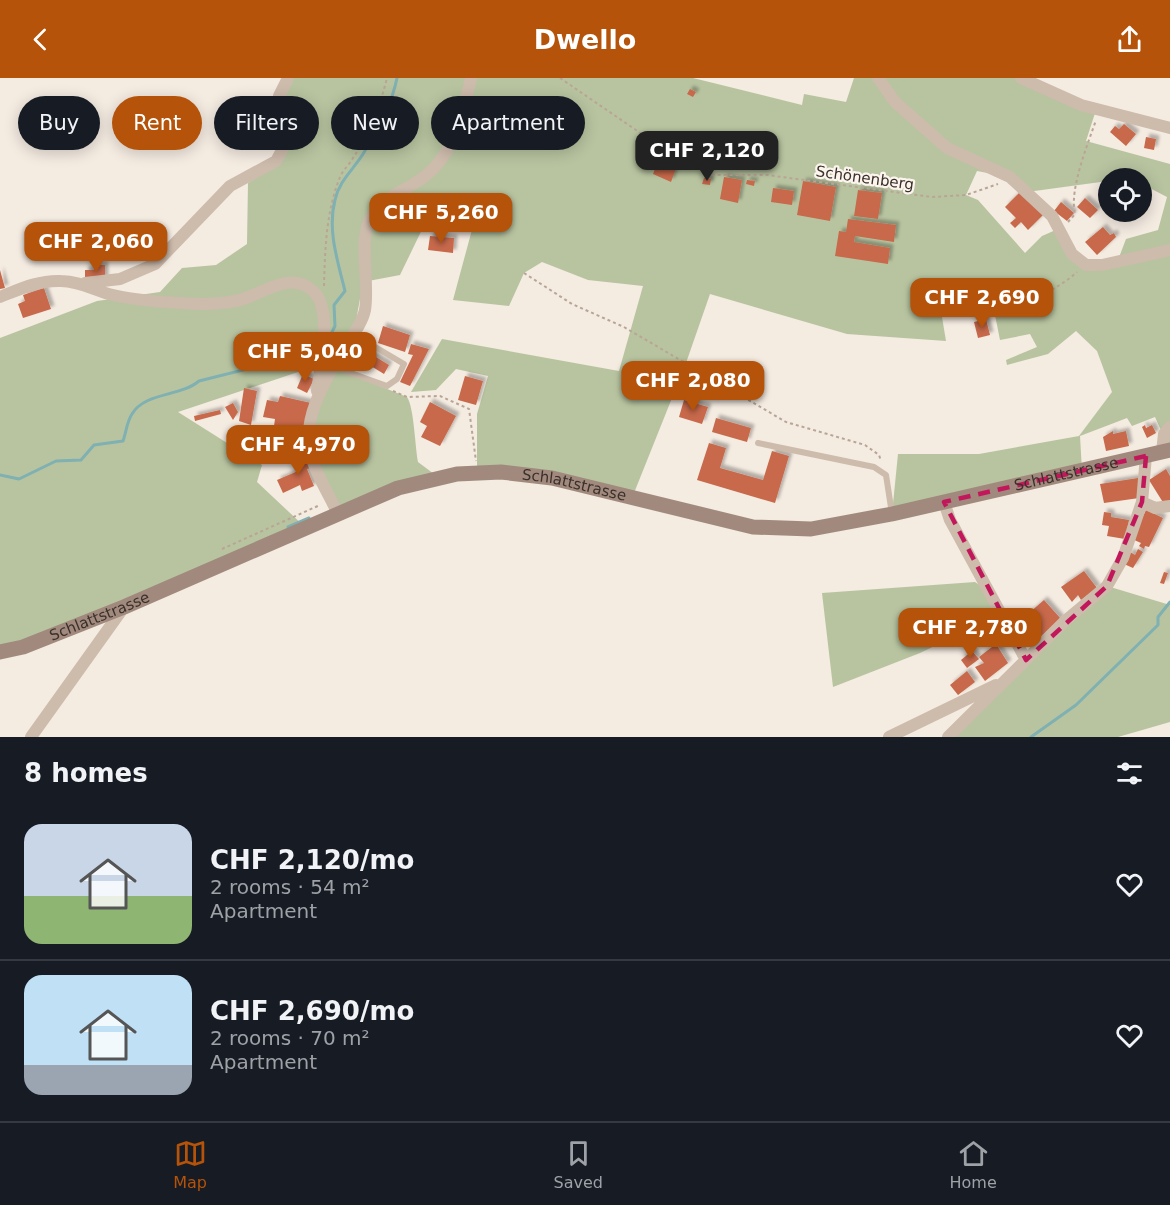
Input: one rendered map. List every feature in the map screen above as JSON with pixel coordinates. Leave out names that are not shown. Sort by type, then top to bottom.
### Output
[{"type":"street","points":[[81,284],[120,279],[155,264],[230,186],[276,161],[288,139],[279,96],[288,78]]},
{"type":"street","points":[[316,401],[364,313],[368,286],[364,257],[365,232],[371,216],[394,193],[416,183],[442,159],[459,128],[471,78]]},
{"type":"street","points":[[878,78],[894,102],[947,148],[1011,177],[1052,216],[1072,255],[1086,265],[1102,264],[1170,250]]},
{"type":"street","points":[[1021,78],[1099,111],[1170,128]]},
{"type":"street","points":[[0,297],[33,284],[61,280],[113,295],[200,304],[237,301],[275,285],[300,283],[314,291],[323,304],[324,330],[316,401],[309,433],[310,453],[335,507]]},
{"type":"street","points":[[1166,451],[1164,434],[1170,427]]},
{"type":"street","name":"Schlattstrasse","points":[[0,652],[24,647],[124,608],[335,507],[418,482],[457,474],[501,472],[552,478],[753,527],[782,530],[834,526],[1166,451]]},
{"type":"street","points":[[948,737],[1065,621],[1107,586],[1123,558],[1142,502],[1146,456]]},
{"type":"street","points":[[944,502],[950,520],[1026,660]]},
{"type":"street","points":[[1142,502],[1155,508],[1170,506]]},
{"type":"street","points":[[31,737],[124,608]]},
{"type":"street","points":[[889,737],[1005,681]]},
{"type":"lane","points":[[333,367],[387,386],[397,379],[404,364],[353,334]]},
{"type":"lane","points":[[758,443],[874,466],[886,475],[892,514]]},
{"type":"path","points":[[323,304],[326,233],[332,201],[341,174],[354,158],[381,105],[387,78]]},
{"type":"path","name":"Schönenberg","points":[[560,78],[671,154],[714,175],[767,175],[917,197],[948,198],[992,188],[1011,177]]},
{"type":"path","points":[[1058,228],[1075,214],[1074,207],[1081,170],[1099,111]]},
{"type":"path","points":[[984,313],[1029,301],[1061,287],[1086,265]]},
{"type":"path","points":[[524,273],[572,304],[624,327],[786,422],[865,445],[879,455],[886,475]]},
{"type":"path","points":[[377,384],[406,397],[440,396],[469,410],[476,461],[487,460]]},
{"type":"path","points":[[219,550],[335,507]]},
{"type":"highlighted area","points":[[1146,456],[1142,502],[1107,586],[1026,660],[944,502]]},
{"type":"green space","points":[[291,78],[693,78],[802,105],[804,94],[846,102],[854,78],[1035,78],[1096,110],[1086,141],[1170,164],[1170,450],[1155,417],[1132,426],[1127,418],[1080,436],[1082,471],[892,514],[898,454],[979,454],[1079,436],[1112,392],[1097,351],[1076,331],[1048,354],[1007,365],[1006,360],[1037,347],[1030,334],[1000,340],[993,305],[942,317],[946,341],[847,334],[710,294],[686,363],[632,498],[477,473],[477,414],[488,376],[456,369],[436,390],[411,392],[442,339],[619,371],[643,286],[588,280],[542,262],[524,273],[509,306],[453,300],[473,226],[430,213],[400,275],[363,282],[356,321],[328,362],[178,412],[262,465],[257,482],[306,528],[0,651],[0,338],[97,301],[160,292],[182,268],[216,265],[247,244],[248,183],[276,165],[285,150],[319,150],[319,96],[283,96]],"holes":[[[1098,168],[1152,168],[1152,189],[1167,197],[1158,230],[1126,239],[1115,268],[1072,254],[1058,229],[1042,236],[1025,253],[978,200],[966,195],[977,171],[1010,177],[1027,192],[1098,182]]]},
{"type":"green space","points":[[333,367],[407,397],[413,418],[418,462],[438,477],[338,514],[310,453],[316,401]]},
{"type":"green space","points":[[975,582],[988,591],[1001,614],[920,653],[833,687],[822,593]]},
{"type":"green space","points":[[1107,586],[1170,605],[1170,722],[1118,737],[951,737]]},
{"type":"building","points":[[690,89],[696,92],[693,97],[687,94]]},
{"type":"building","points":[[1124,124],[1136,134],[1126,146],[1110,132],[1115,126],[1119,129]]},
{"type":"building","points":[[1146,137],[1156,139],[1154,150],[1144,148]]},
{"type":"building","points":[[660,156],[678,163],[671,182],[653,174]]},
{"type":"building","points":[[724,177],[742,180],[738,203],[720,199]]},
{"type":"building","points":[[704,178],[711,179],[710,185],[702,184]]},
{"type":"building","points":[[747,180],[755,181],[754,186],[746,184]]},
{"type":"building","points":[[803,181],[836,187],[830,221],[797,215]]},
{"type":"building","points":[[773,188],[794,191],[792,205],[771,202]]},
{"type":"building","points":[[858,190],[882,193],[878,219],[854,216]]},
{"type":"building","points":[[1021,191],[1044,214],[1028,230],[1021,222],[1015,228],[1010,223],[1016,218],[1005,207]]},
{"type":"building","points":[[1085,198],[1098,210],[1090,218],[1077,207]]},
{"type":"building","points":[[1061,202],[1074,213],[1067,221],[1054,211]]},
{"type":"building","points":[[848,219],[896,225],[894,242],[855,236],[854,242],[890,248],[888,264],[835,256],[839,231],[846,232]]},
{"type":"building","points":[[1103,227],[1110,235],[1114,233],[1116,237],[1097,255],[1085,242]]},
{"type":"building","points":[[430,236],[454,238],[453,253],[428,250]]},
{"type":"building","points":[[132,249],[138,251],[136,261],[130,260]]},
{"type":"building","points":[[94,265],[105,265],[105,280],[85,280],[85,270],[94,270]]},
{"type":"building","points":[[0,270],[5,288],[0,289]]},
{"type":"building","points":[[44,288],[51,309],[23,318],[18,304],[25,301],[23,295]]},
{"type":"building","points":[[986,319],[990,335],[978,338],[974,322]]},
{"type":"building","points":[[383,326],[410,335],[405,352],[378,343]]},
{"type":"building","points":[[353,342],[365,350],[353,368],[341,360]]},
{"type":"building","points":[[411,344],[429,349],[410,386],[400,382],[413,355],[408,354]]},
{"type":"building","points":[[371,354],[389,365],[384,374],[366,363]]},
{"type":"building","points":[[303,374],[314,379],[307,393],[297,388]]},
{"type":"building","points":[[465,376],[483,381],[476,405],[458,400]]},
{"type":"building","points":[[244,388],[257,391],[251,425],[239,421]]},
{"type":"building","points":[[280,396],[311,403],[304,433],[274,426],[275,419],[263,417],[267,400],[278,402]]},
{"type":"building","points":[[684,400],[708,407],[702,424],[679,417]]},
{"type":"building","points":[[430,402],[456,416],[440,446],[421,437],[427,426],[420,422]]},
{"type":"building","points":[[233,403],[238,412],[233,420],[225,407]]},
{"type":"building","points":[[220,410],[221,414],[195,421],[194,416]]},
{"type":"building","points":[[716,418],[751,428],[747,442],[712,432]]},
{"type":"building","points":[[1145,425],[1146,428],[1152,425],[1156,433],[1147,438],[1142,427]]},
{"type":"building","points":[[1113,431],[1113,434],[1126,431],[1129,446],[1106,451],[1103,437]]},
{"type":"building","points":[[709,443],[726,448],[720,468],[763,480],[772,451],[789,456],[775,503],[697,480]]},
{"type":"building","points":[[304,454],[311,468],[307,469],[314,486],[302,491],[300,485],[283,493],[277,480],[298,471],[293,458]]},
{"type":"building","points":[[1166,469],[1170,476],[1170,500],[1164,504],[1149,480]]},
{"type":"building","points":[[1138,478],[1139,498],[1104,503],[1100,484]]},
{"type":"building","points":[[1146,510],[1163,518],[1149,547],[1145,546],[1144,549],[1139,546],[1141,543],[1132,539]]},
{"type":"building","points":[[1104,512],[1111,513],[1111,517],[1129,520],[1125,539],[1107,536],[1109,526],[1102,525]]},
{"type":"building","points":[[1138,549],[1143,552],[1133,568],[1124,564],[1130,552],[1135,555]]},
{"type":"building","points":[[1084,571],[1097,588],[1081,600],[1078,595],[1072,602],[1061,587]]},
{"type":"building","points":[[1164,572],[1168,573],[1164,584],[1160,583]]},
{"type":"building","points":[[1044,600],[1061,619],[1038,639],[1021,620]]},
{"type":"building","points":[[996,644],[1008,663],[985,681],[975,667],[984,663],[979,657]]},
{"type":"building","points":[[972,651],[979,659],[967,668],[961,660]]},
{"type":"building","points":[[967,671],[975,682],[958,695],[950,685]]},
{"type":"waterway","points":[[328,340],[335,326],[334,305],[345,291],[333,234],[335,200],[343,181],[379,127],[392,97],[397,78]]},
{"type":"waterway","points":[[0,475],[19,479],[56,461],[81,460],[94,445],[123,441],[130,417],[145,402],[182,390],[199,381],[271,363],[293,352],[314,346]]},
{"type":"waterway","points":[[288,527],[309,518]]},
{"type":"waterway","points":[[1031,737],[1076,705],[1158,625],[1158,617],[1170,602]]}]
